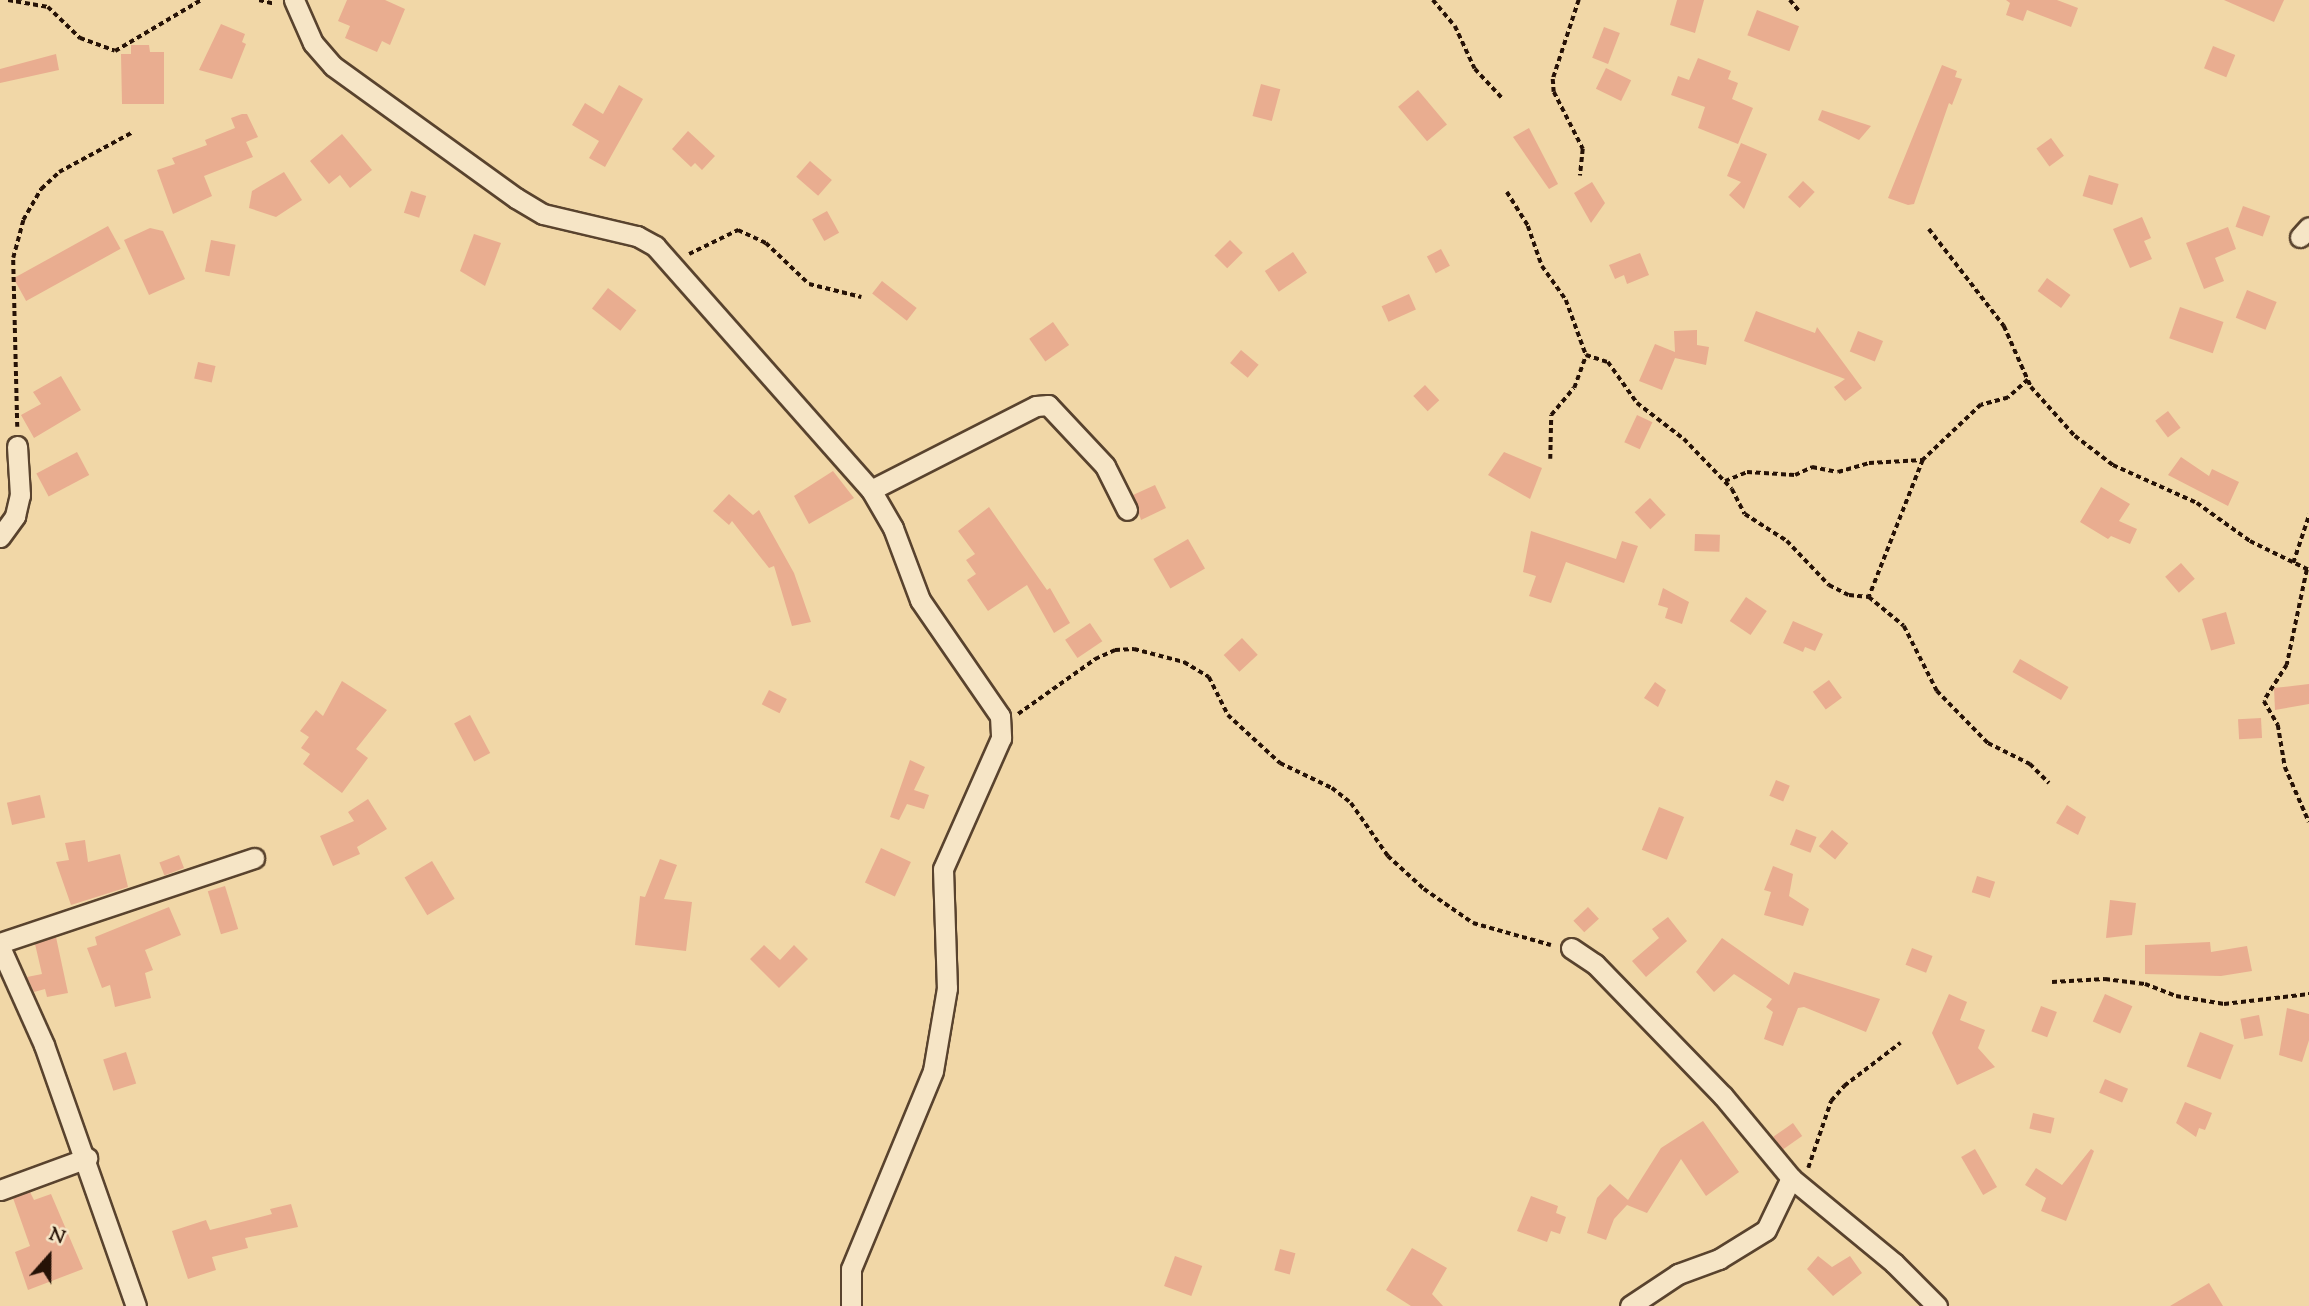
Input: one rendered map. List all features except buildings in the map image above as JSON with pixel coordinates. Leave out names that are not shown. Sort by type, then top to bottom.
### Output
[{"type":"street","points":[[294,0],[313,43],[333,66],[516,198],[544,214],[637,236],[659,251],[871,490],[893,528],[920,600],[1000,716],[1003,727],[943,869],[947,989],[942,1034],[933,1071],[851,1269],[850,1306]]},
{"type":"street","points":[[871,490],[1037,406],[1048,405],[1105,466],[1127,510]]},
{"type":"street","points":[[0,537],[15,516],[20,495],[17,446]]},
{"type":"street","points":[[136,1306],[87,1158],[44,1045],[1,951],[254,858]]},
{"type":"street","points":[[1571,948],[1595,964],[1723,1096],[1796,1182],[1894,1263],[1937,1306]]},
{"type":"street","points":[[0,1190],[87,1158]]},
{"type":"street","points":[[1630,1306],[1678,1275],[1719,1259],[1766,1230],[1796,1182]]},
{"type":"path","points":[[8,0],[48,7],[80,38],[115,51],[201,0]]},
{"type":"path","points":[[1433,0],[1455,26],[1475,69],[1503,99]]},
{"type":"path","points":[[1579,0],[1553,79],[1554,92],[1583,149],[1580,176]]},
{"type":"path","points":[[1790,0],[1800,12]]},
{"type":"path","points":[[17,446],[19,362],[13,258],[23,220],[41,190],[59,172],[131,133]]},
{"type":"path","points":[[1507,192],[1528,226],[1542,266],[1566,300],[1586,355],[1574,388],[1551,415],[1550,459]]},
{"type":"path","points":[[1929,229],[2004,326],[2028,380],[2054,415],[2097,455],[2197,503],[2250,541],[2308,570],[2287,665],[2264,701],[2278,726],[2293,792],[2309,822]]},
{"type":"path","points":[[659,251],[686,255],[738,230],[766,243],[809,284],[861,297]]},
{"type":"path","points":[[1586,355],[1608,362],[1637,402],[1684,439],[1724,481],[1745,514],[1787,541],[1829,585],[1849,595],[1869,597],[1904,626],[1937,691],[1988,743],[2030,764],[2049,783]]},
{"type":"path","points":[[1869,597],[1923,460],[1981,405],[2008,398],[2028,380]]},
{"type":"path","points":[[1724,481],[1747,472],[1795,475],[1812,467],[1838,472],[1870,463],[1923,460]]},
{"type":"path","points":[[2293,563],[2309,515]]},
{"type":"path","points":[[1003,727],[1035,699],[1115,650],[1134,649],[1184,662],[1209,677],[1228,715],[1280,763],[1332,788],[1351,803],[1388,856],[1424,889],[1473,923],[1571,948]]},
{"type":"path","points":[[2052,982],[2105,979],[2145,984],[2176,996],[2224,1004],[2309,994]]},
{"type":"path","points":[[1796,1182],[1831,1101],[1844,1086],[1900,1043]]}]
